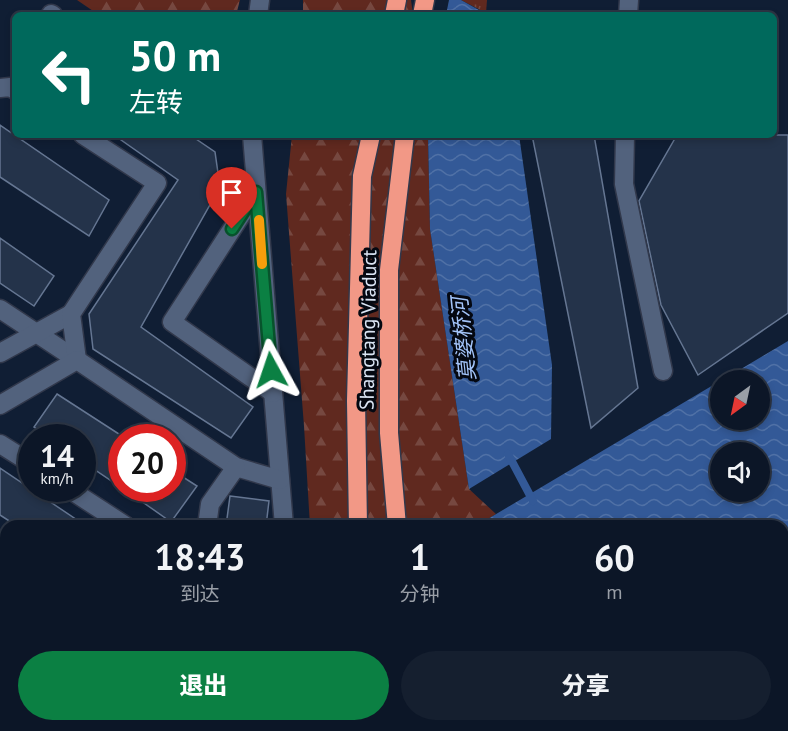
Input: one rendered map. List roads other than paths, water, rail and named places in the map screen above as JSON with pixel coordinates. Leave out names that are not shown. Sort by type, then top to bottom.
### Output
[{"type":"highway","name":"Shangtang Viaduct","points":[[358,520],[356,401],[362,176],[369,138]]},
{"type":"highway","name":"Shangtang Viaduct","points":[[396,520],[389,433],[388,270],[405,138]]},
{"type":"lane","points":[[0,353],[71,314],[157,183],[88,138]]},
{"type":"lane","points":[[249,138],[256,192],[283,520]]},
{"type":"lane","points":[[626,138],[624,184],[663,371]]},
{"type":"lane","points":[[256,192],[172,322],[273,393]]},
{"type":"lane","points":[[0,309],[236,467],[280,480]]},
{"type":"lane","points":[[71,314],[77,360]]},
{"type":"lane","points":[[0,405],[77,360]]},
{"type":"lane","points":[[0,444],[18,455]]},
{"type":"lane","points":[[208,520],[210,504],[236,467]]},
{"type":"lane","points":[[89,502],[117,520]]},
{"type":"water","points":[[449,0],[461,0],[483,12],[447,12]]},
{"type":"water","points":[[428,138],[519,138],[552,365],[551,439],[469,489],[430,229]]},
{"type":"water","points":[[788,341],[788,520],[486,520],[710,387],[710,430],[770,430],[770,370],[739,370]]},
{"type":"waterway","name":"莫婆桥河","points":[[508,454],[533,501]]}]
